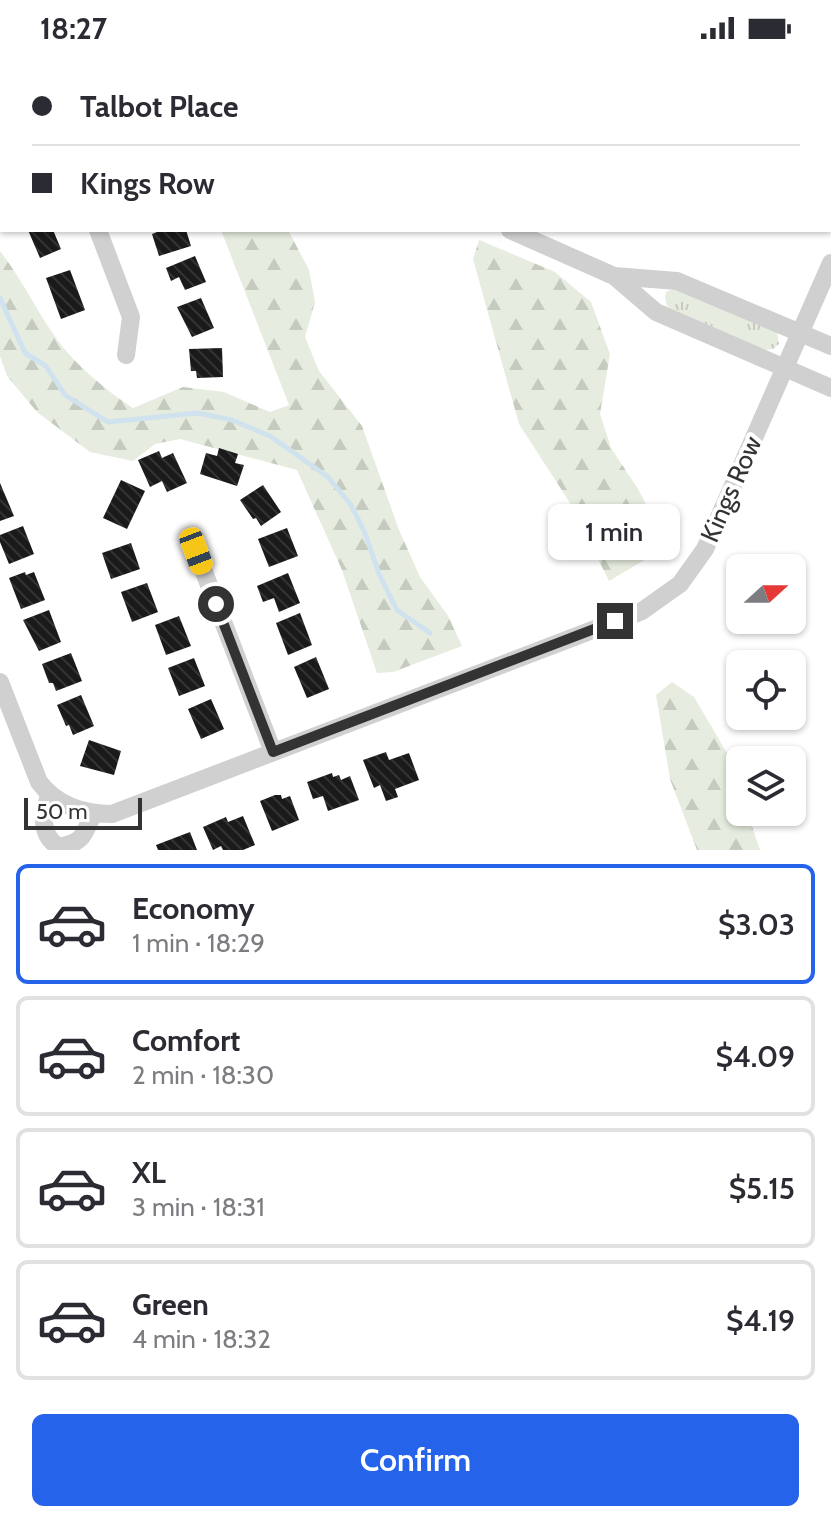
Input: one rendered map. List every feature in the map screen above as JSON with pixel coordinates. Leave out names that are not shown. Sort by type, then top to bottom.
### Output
[{"type":"street","points":[[99,232],[131,317],[126,355]]},
{"type":"street","points":[[515,232],[614,276],[656,312],[831,388]]},
{"type":"street","name":"Kings Row","points":[[93,814],[128,810],[642,611],[664,597],[680,584],[705,549],[831,263]]},
{"type":"street","points":[[614,276],[677,281],[831,346]]},
{"type":"street","points":[[196,551],[273,752]]},
{"type":"street","points":[[0,682],[39,782],[49,795],[79,811],[93,814],[84,838],[76,844],[59,847],[46,836],[44,825],[49,795]]},
{"type":"green space","points":[[222,232],[289,232],[309,270],[315,302],[305,337],[319,371],[362,426],[399,530],[420,577],[448,616],[462,646],[393,672],[377,673],[342,570],[297,470],[180,439],[155,444],[133,461],[90,452],[37,412],[7,376],[0,356],[0,251],[66,350],[93,378],[133,408],[183,387],[224,392],[270,412],[289,405]]},
{"type":"green space","points":[[479,240],[555,272],[591,302],[610,354],[600,414],[611,448],[638,489],[668,546],[609,581],[572,506],[519,424],[473,259]]},
{"type":"green space","points":[[675,288],[777,332],[779,344],[765,350],[671,309],[665,297],[666,292]]},
{"type":"green space","points":[[672,682],[694,697],[726,751],[726,826],[752,826],[760,850],[697,850],[670,779],[656,695]]},
{"type":"building","points":[[29,232],[54,232],[61,249],[40,258]]},
{"type":"building","points":[[187,232],[191,246],[159,256],[152,234]]},
{"type":"building","points":[[195,256],[206,282],[185,290],[179,277],[171,281],[166,268]]},
{"type":"building","points":[[70,270],[85,310],[61,319],[46,278]]},
{"type":"building","points":[[201,298],[214,328],[192,337],[177,307]]},
{"type":"building","points":[[222,348],[223,377],[197,378],[196,371],[191,371],[189,349]]},
{"type":"building","points":[[219,448],[238,454],[235,463],[244,465],[237,486],[200,474],[206,453],[217,456]]},
{"type":"building","points":[[159,451],[162,458],[173,453],[187,483],[167,492],[162,481],[150,487],[138,460]]},
{"type":"building","points":[[121,480],[145,491],[127,529],[103,518]]},
{"type":"building","points":[[0,483],[14,516],[0,521]]},
{"type":"building","points":[[263,485],[281,512],[261,526],[240,500]]},
{"type":"building","points":[[23,526],[34,554],[9,564],[0,535]]},
{"type":"building","points":[[287,528],[298,556],[269,567],[258,539]]},
{"type":"building","points":[[131,543],[140,569],[111,579],[102,553]]},
{"type":"building","points":[[25,572],[26,575],[34,572],[45,600],[21,609],[9,578]]},
{"type":"building","points":[[288,573],[300,603],[279,612],[274,598],[263,602],[257,586]]},
{"type":"building","points":[[147,583],[158,612],[132,622],[121,592]]},
{"type":"building","points":[[49,610],[61,642],[39,651],[23,620]]},
{"type":"building","points":[[300,613],[312,645],[288,655],[276,623]]},
{"type":"building","points":[[179,616],[191,646],[166,655],[155,625]]},
{"type":"building","points":[[71,653],[82,681],[56,691],[53,683],[49,683],[42,664]]},
{"type":"building","points":[[316,657],[329,689],[307,698],[294,667]]},
{"type":"building","points":[[194,658],[205,686],[179,696],[168,668]]},
{"type":"building","points":[[81,695],[94,726],[73,735],[57,705]]},
{"type":"building","points":[[211,699],[224,729],[201,739],[188,709]]},
{"type":"building","points":[[89,740],[121,751],[114,775],[80,766]]},
{"type":"building","points":[[386,752],[389,760],[409,753],[419,780],[395,789],[398,797],[386,801],[380,785],[374,788],[363,760]]},
{"type":"building","points":[[332,773],[333,777],[339,775],[341,780],[350,776],[359,800],[328,811],[323,796],[313,799],[307,782]]},
{"type":"building","points":[[281,795],[282,799],[290,796],[299,820],[272,831],[260,801]]},
{"type":"building","points":[[243,816],[255,845],[243,850],[223,850],[221,846],[213,850],[203,827],[226,817],[228,822]]},
{"type":"building","points":[[190,832],[197,850],[158,850],[156,845]]},
{"type":"waterway","points":[[0,298],[25,353],[46,366],[65,395],[108,422],[198,413],[232,420],[270,436],[328,477],[351,505],[397,610],[430,633]]},
{"type":"route","points":[[216,604],[273,752],[615,621]]}]
